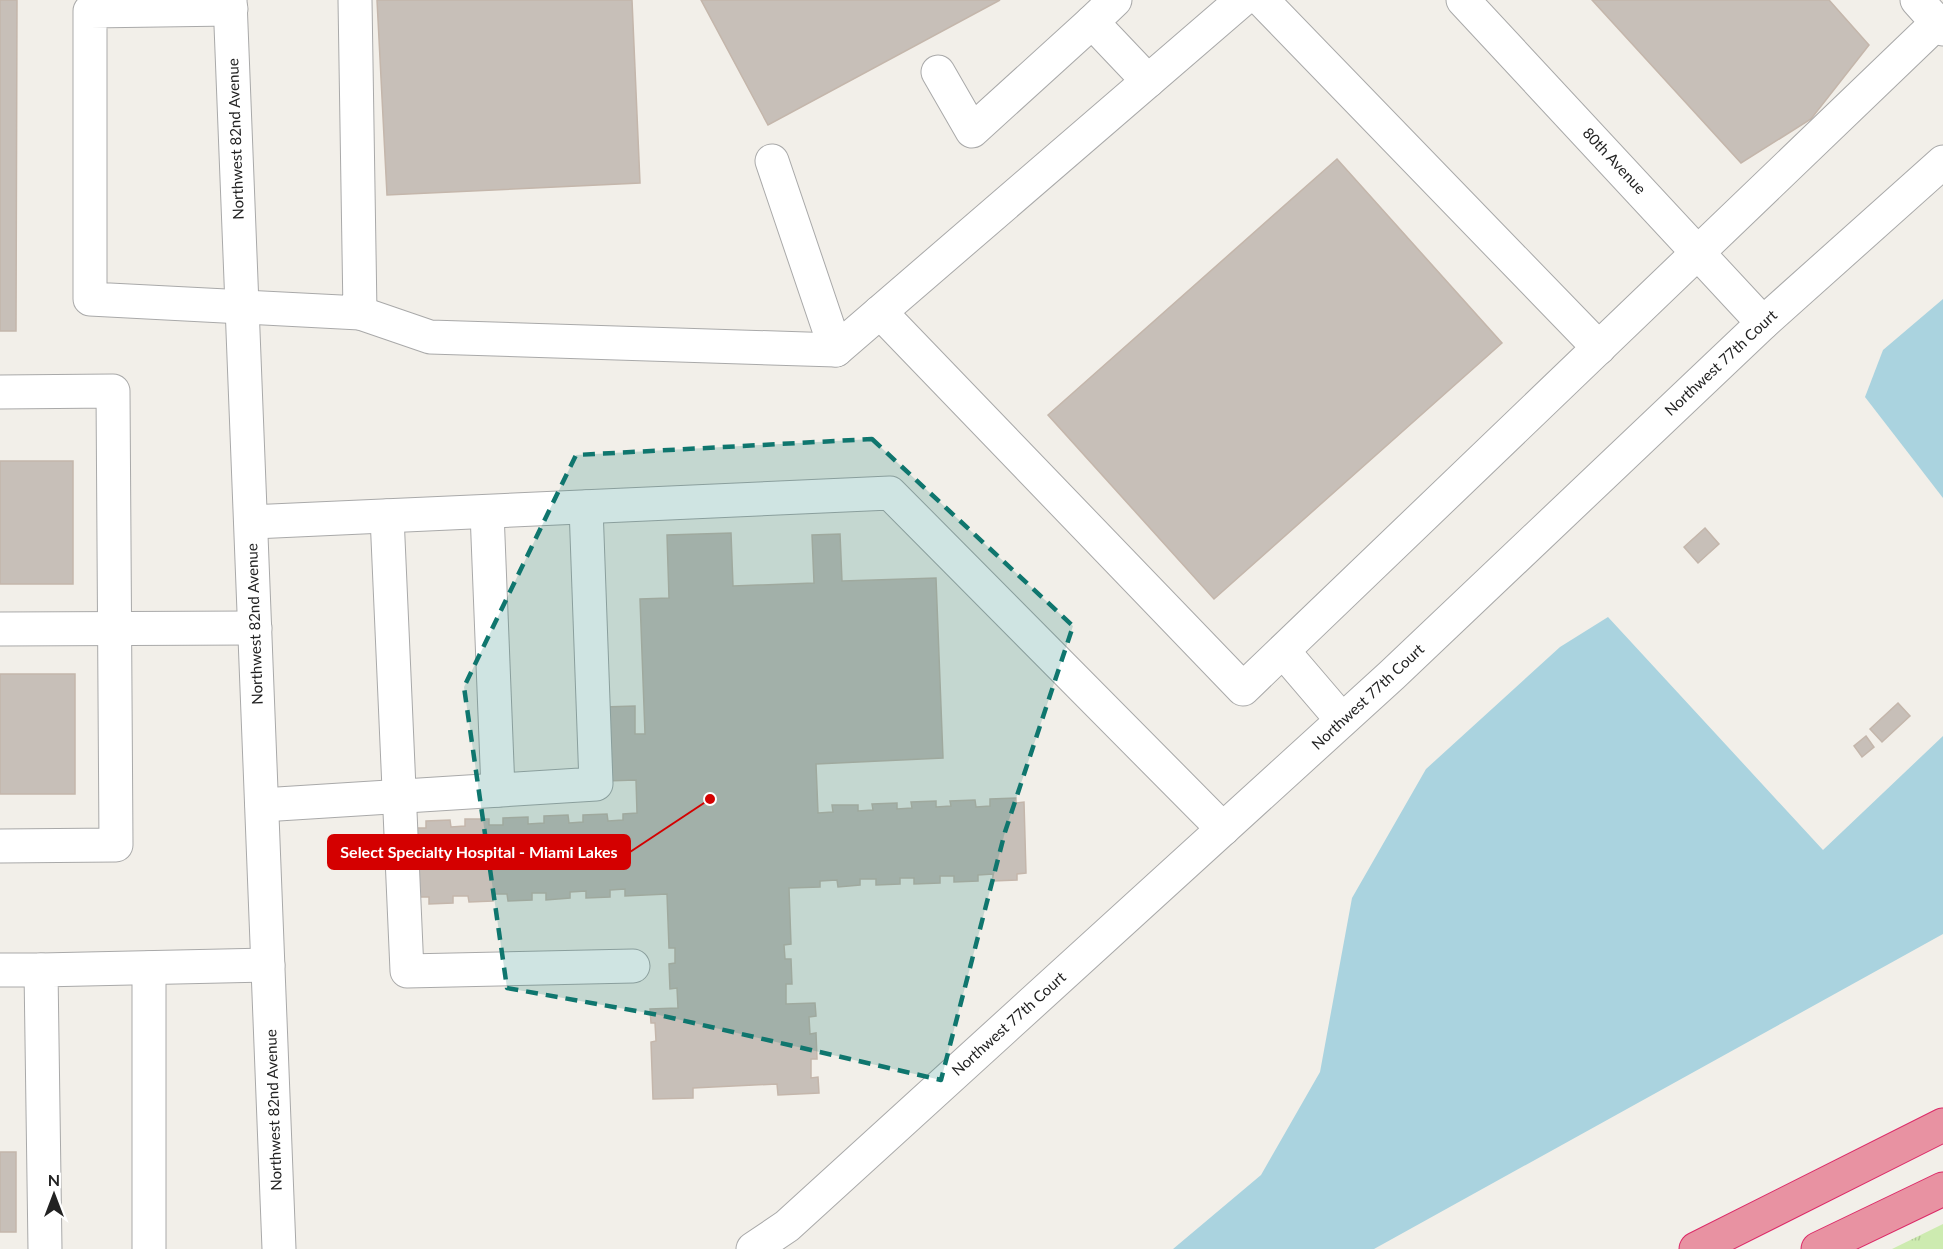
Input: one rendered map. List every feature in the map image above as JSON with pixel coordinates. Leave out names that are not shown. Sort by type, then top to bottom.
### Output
[{"type":"highway","points":[[1696,1249],[1943,1125]]},
{"type":"highway","points":[[1818,1249],[1943,1189]]},
{"type":"street","points":[[355,0],[360,313]]},
{"type":"street","points":[[938,72],[972,131],[1115,0]]},
{"type":"street","points":[[231,4],[90,5],[90,299],[360,313],[430,337],[836,351],[1242,0]]},
{"type":"street","points":[[1262,0],[1599,348]]},
{"type":"street","name":"Northwest 82nd Avenue","points":[[231,4],[279,1249]]},
{"type":"street","name":"80th Avenue","points":[[1480,6],[1763,323]]},
{"type":"street","points":[[880,312],[1243,689],[1699,253],[1932,17]]},
{"type":"street","points":[[1092,22],[1148,81]]},
{"type":"street","points":[[772,160],[836,351]]},
{"type":"street","name":"Northwest 77th Court","points":[[753,1249],[787,1226],[1223,829],[1342,720],[1763,323],[1943,162]]},
{"type":"street","points":[[0,392],[113,391],[116,845],[0,846]]},
{"type":"street","points":[[251,522],[890,493],[1223,829]]},
{"type":"street","points":[[262,805],[596,784],[586,507]]},
{"type":"street","points":[[487,512],[498,790]]},
{"type":"street","points":[[387,516],[406,971],[633,966]]},
{"type":"street","points":[[0,629],[255,628]]},
{"type":"street","points":[[1283,651],[1342,720]]},
{"type":"street","points":[[0,970],[268,965]]},
{"type":"street","points":[[148,1249],[149,968]]},
{"type":"street","points":[[41,970],[45,1249]]},
{"type":"highlighted area","points":[[872,439],[1073,626],[1005,832],[941,1080],[659,1015],[507,988],[464,687],[576,455]]},
{"type":"green space","points":[[1943,1224],[1943,1249],[1892,1249]]},
{"type":"water","points":[[1943,299],[1943,498],[1865,397],[1883,350]]},
{"type":"water","points":[[1608,617],[1823,850],[1943,736],[1943,934],[1374,1249],[1173,1249],[1261,1175],[1320,1072],[1352,898],[1426,769],[1560,647]]},
{"type":"building","points":[[0,0],[17,0],[16,331],[0,331]]},
{"type":"building","points":[[377,0],[632,0],[640,183],[387,195]]},
{"type":"building","points":[[701,0],[1000,0],[768,125]]},
{"type":"building","points":[[1592,0],[1829,0],[1869,45],[1811,119],[1741,163]]},
{"type":"building","points":[[1337,159],[1502,343],[1214,599],[1048,415]]},
{"type":"building","points":[[0,461],[73,461],[73,584],[0,584]]},
{"type":"building","points":[[1705,528],[1719,544],[1698,563],[1684,547]]},
{"type":"building","points":[[731,533],[733,586],[814,583],[812,535],[840,534],[842,581],[936,578],[943,758],[816,764],[818,813],[833,812],[832,805],[858,805],[858,811],[873,810],[872,804],[897,803],[897,809],[912,808],[911,802],[936,801],[936,807],[951,806],[950,801],[975,800],[976,807],[990,806],[990,799],[1016,798],[1016,803],[1024,802],[1026,873],[1017,874],[1017,880],[993,881],[993,874],[978,875],[978,881],[954,882],[954,876],[940,876],[940,883],[914,884],[914,878],[900,878],[900,884],[876,885],[876,879],[860,879],[860,885],[838,887],[837,880],[820,881],[820,887],[789,888],[791,944],[784,945],[785,959],[791,959],[792,984],[786,984],[786,1004],[815,1003],[816,1016],[809,1017],[810,1034],[816,1033],[817,1059],[811,1059],[811,1078],[818,1077],[819,1093],[778,1095],[777,1084],[693,1088],[693,1098],[653,1099],[651,1042],[656,1041],[655,1023],[651,1023],[650,1009],[678,1008],[677,988],[670,989],[669,964],[675,963],[675,948],[669,948],[667,894],[625,896],[625,889],[610,890],[610,897],[586,898],[586,891],[570,892],[570,898],[546,900],[546,893],[532,893],[532,900],[508,901],[507,894],[493,894],[493,901],[469,902],[468,896],[453,896],[453,903],[429,904],[429,897],[419,897],[417,828],[426,828],[426,821],[450,820],[451,827],[465,826],[465,819],[489,819],[489,825],[503,825],[503,818],[528,817],[528,824],[544,823],[544,816],[568,815],[569,823],[583,822],[583,815],[607,814],[608,821],[623,820],[623,814],[637,813],[636,780],[606,781],[603,707],[635,706],[635,734],[645,734],[640,599],[669,598],[667,535]]},
{"type":"building","points":[[0,674],[75,674],[75,794],[0,794]]},
{"type":"building","points":[[1898,703],[1910,716],[1882,742],[1870,729]]},
{"type":"building","points":[[1866,736],[1874,747],[1862,757],[1854,746]]},
{"type":"building","points":[[0,1152],[16,1152],[16,1232],[0,1232]]},
{"type":"place","name":"Select Specialty Hospital - Miami Lakes","points":[[710,799]]}]
